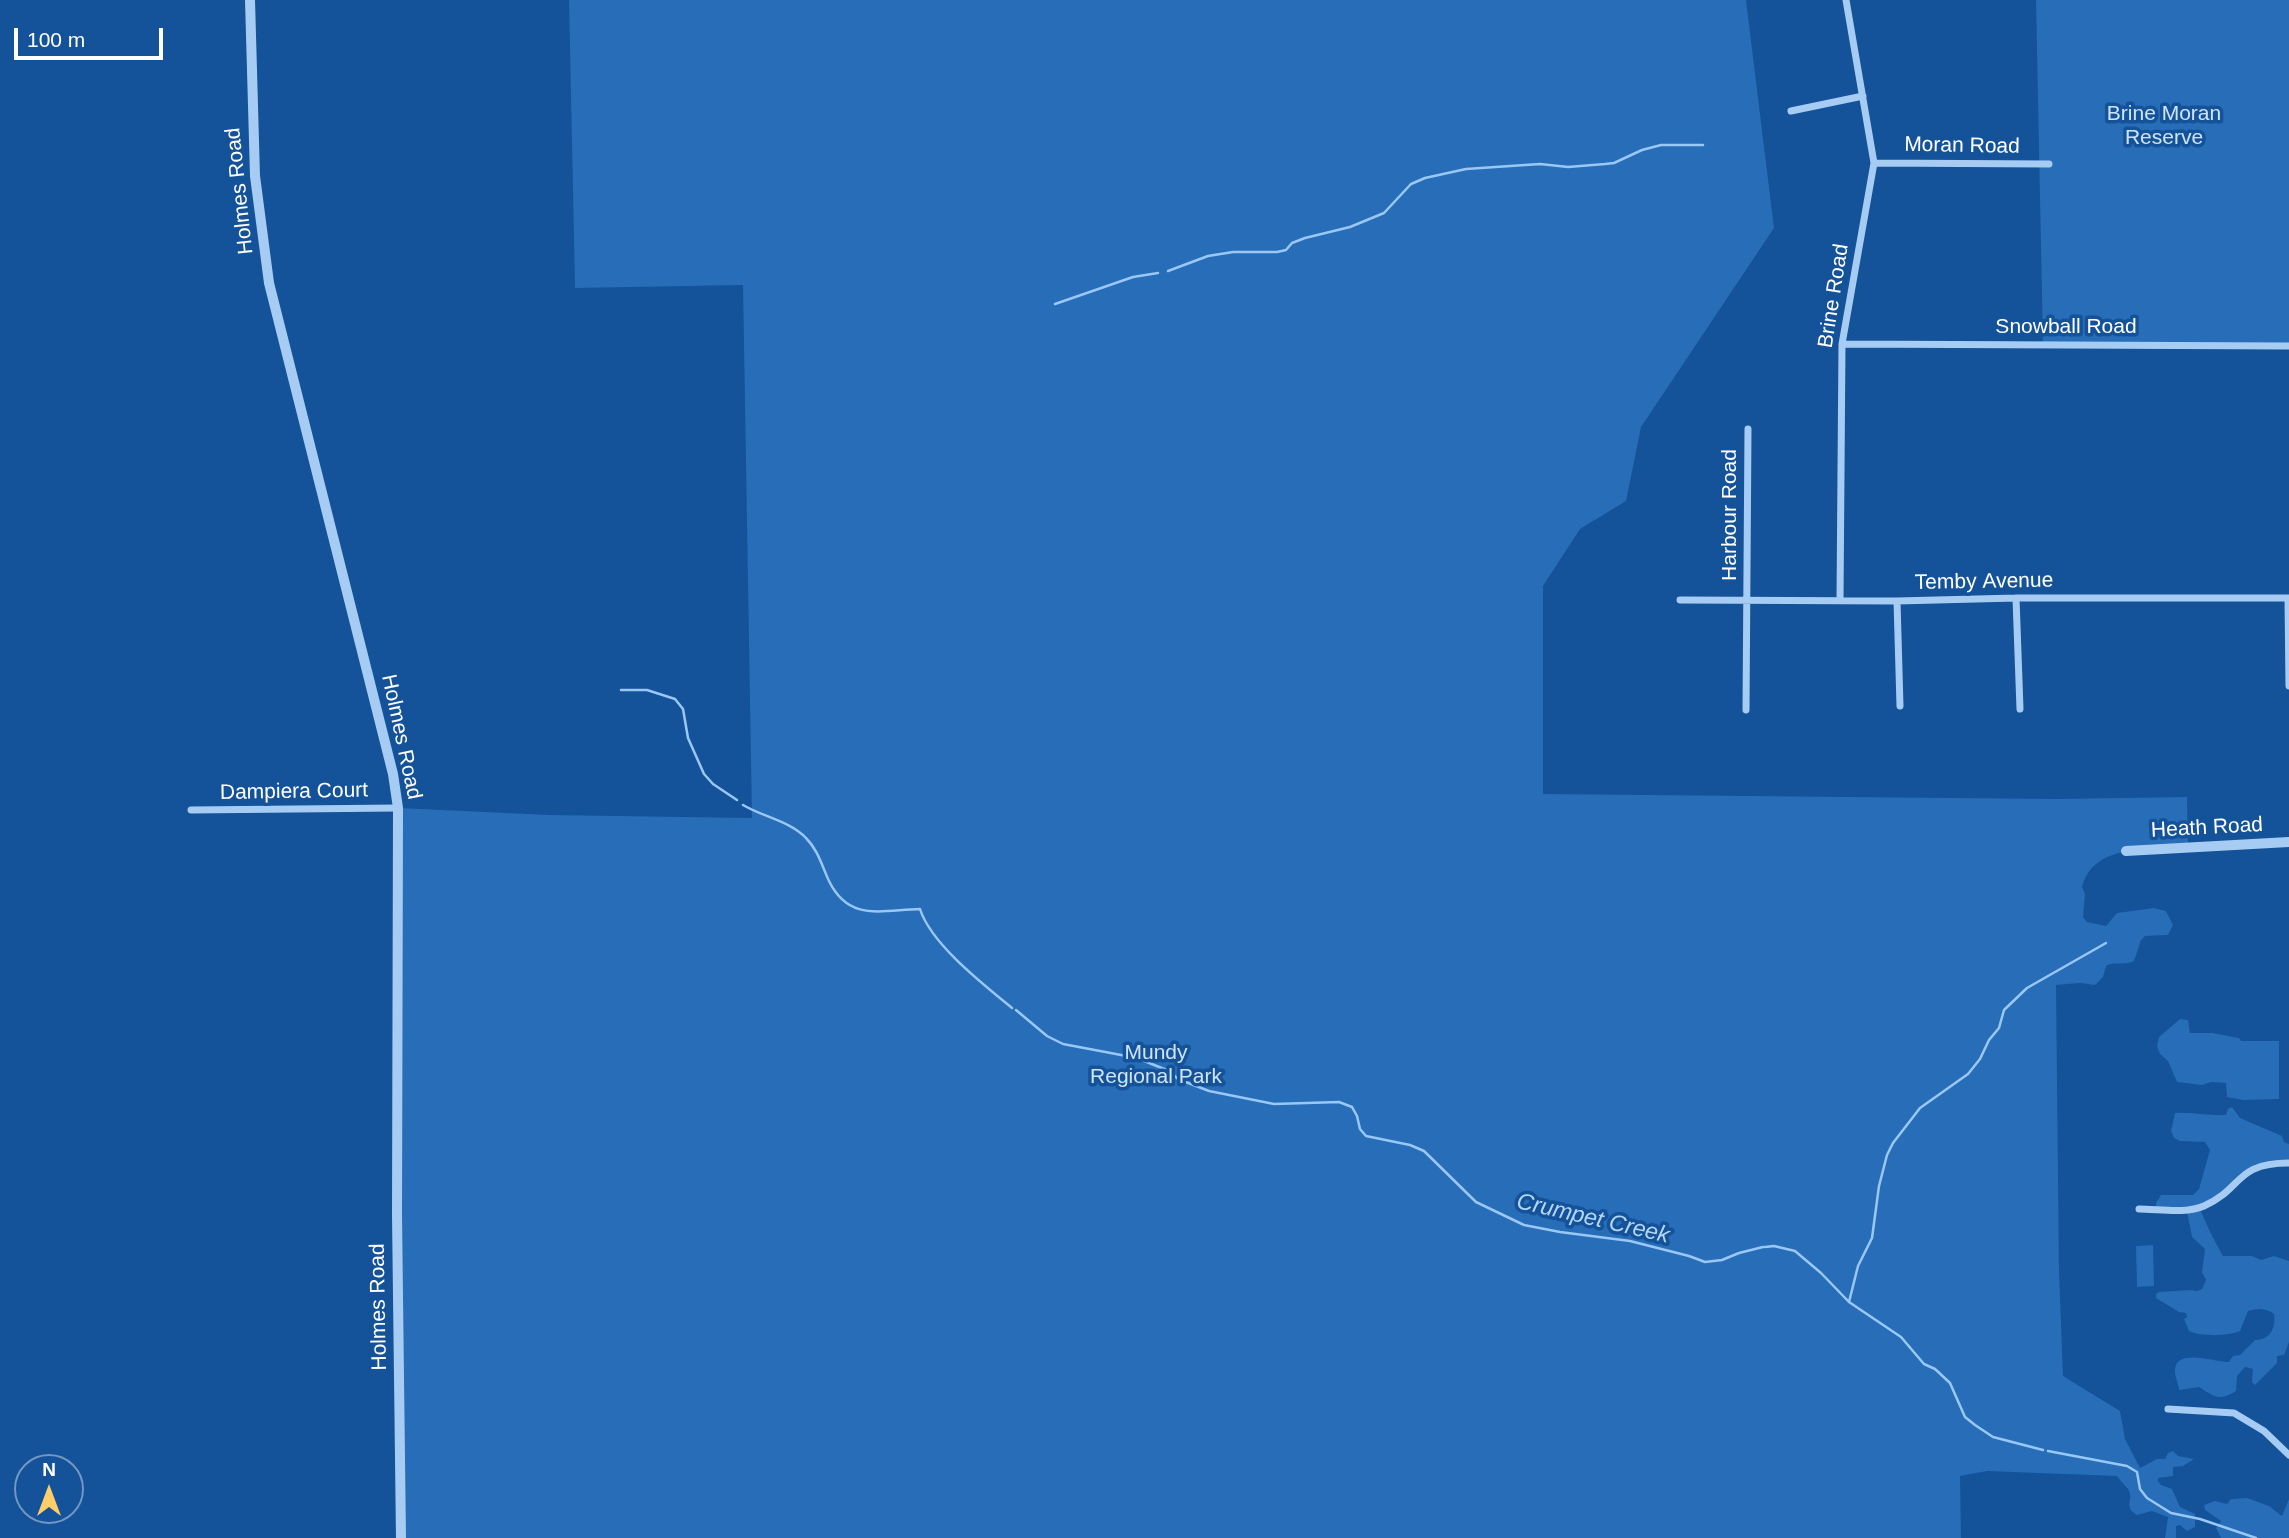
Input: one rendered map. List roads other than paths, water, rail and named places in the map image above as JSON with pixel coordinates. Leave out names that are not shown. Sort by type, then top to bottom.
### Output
[{"type":"street","name":"Holmes Road","points":[[250,0],[254,176],[269,283],[393,774],[398,808],[397,1215],[401,1538]]},
{"type":"street","name":"Brine Road","points":[[1840,600],[1842,344],[1874,163],[1846,0]]},
{"type":"street","points":[[1791,111],[1863,96]]},
{"type":"street","name":"Moran Road","points":[[1874,163],[2049,164]]},
{"type":"street","name":"Snowball Road","points":[[1842,344],[2289,346]]},
{"type":"street","name":"Harbour Road","points":[[1746,710],[1748,429]]},
{"type":"street","points":[[2016,598],[2020,709]]},
{"type":"street","points":[[2288,598],[2289,686]]},
{"type":"street","name":"Temby Avenue","points":[[1680,600],[2288,598]]},
{"type":"street","points":[[1897,601],[1900,705]]},
{"type":"street","name":"Dampiera Court","points":[[191,810],[398,808]]},
{"type":"street","name":"Heath Road","points":[[2126,851],[2289,842]]},
{"type":"street","points":[[2139,1209],[2201,1207],[2222,1194],[2249,1170],[2267,1164],[2289,1163]]},
{"type":"street","points":[[2168,1409],[2234,1413],[2264,1431],[2289,1455]]},
{"type":"waterway","points":[[1168,271],[1208,256],[1286,250],[1292,243],[1305,238],[1350,227],[1384,213],[1411,184],[1425,178],[1466,169],[1540,164],[1568,167],[1614,163],[1642,150],[1661,145],[1703,145]]},
{"type":"waterway","points":[[1055,304],[1133,277],[1158,273]]},
{"type":"waterway","name":"Crumpet Creek","points":[[621,690],[647,690],[675,699],[683,709],[688,738],[704,774],[713,784],[737,800]]},
{"type":"waterway","name":"Crumpet Creek","points":[[743,805],[800,832],[817,853],[829,881],[846,903],[867,911],[920,909],[935,936],[947,950],[1012,1008]]},
{"type":"waterway","points":[[1849,1302],[1858,1266],[1872,1238],[1879,1186],[1893,1143],[1920,1108],[1968,1074],[1999,1028],[2004,1010],[2027,988],[2106,943]]},
{"type":"waterway","name":"Crumpet Creek","points":[[1016,1010],[1047,1036],[1063,1044],[1137,1058],[1209,1091],[1274,1104],[1339,1102],[1352,1107],[1360,1129],[1366,1136],[1410,1145],[1424,1151],[1476,1202],[1524,1225],[1630,1241],[1705,1262],[1722,1260],[1763,1247]]},
{"type":"waterway","name":"Crumpet Creek","points":[[1765,1247],[1774,1246],[1795,1251],[1849,1302],[1901,1337],[1924,1364],[1935,1369],[1950,1383],[1965,1417],[1975,1425],[1993,1437],[2043,1450]]},
{"type":"waterway","name":"Crumpet Creek","points":[[2048,1451],[2127,1466],[2137,1472],[2140,1489],[2147,1498],[2171,1513],[2200,1519],[2256,1538]]},
{"type":"park label","name":"Brine Moran Reserve","points":[[2164,126]]},
{"type":"park label","name":"Mundy Regional Park","points":[[1156,1065]]}]
